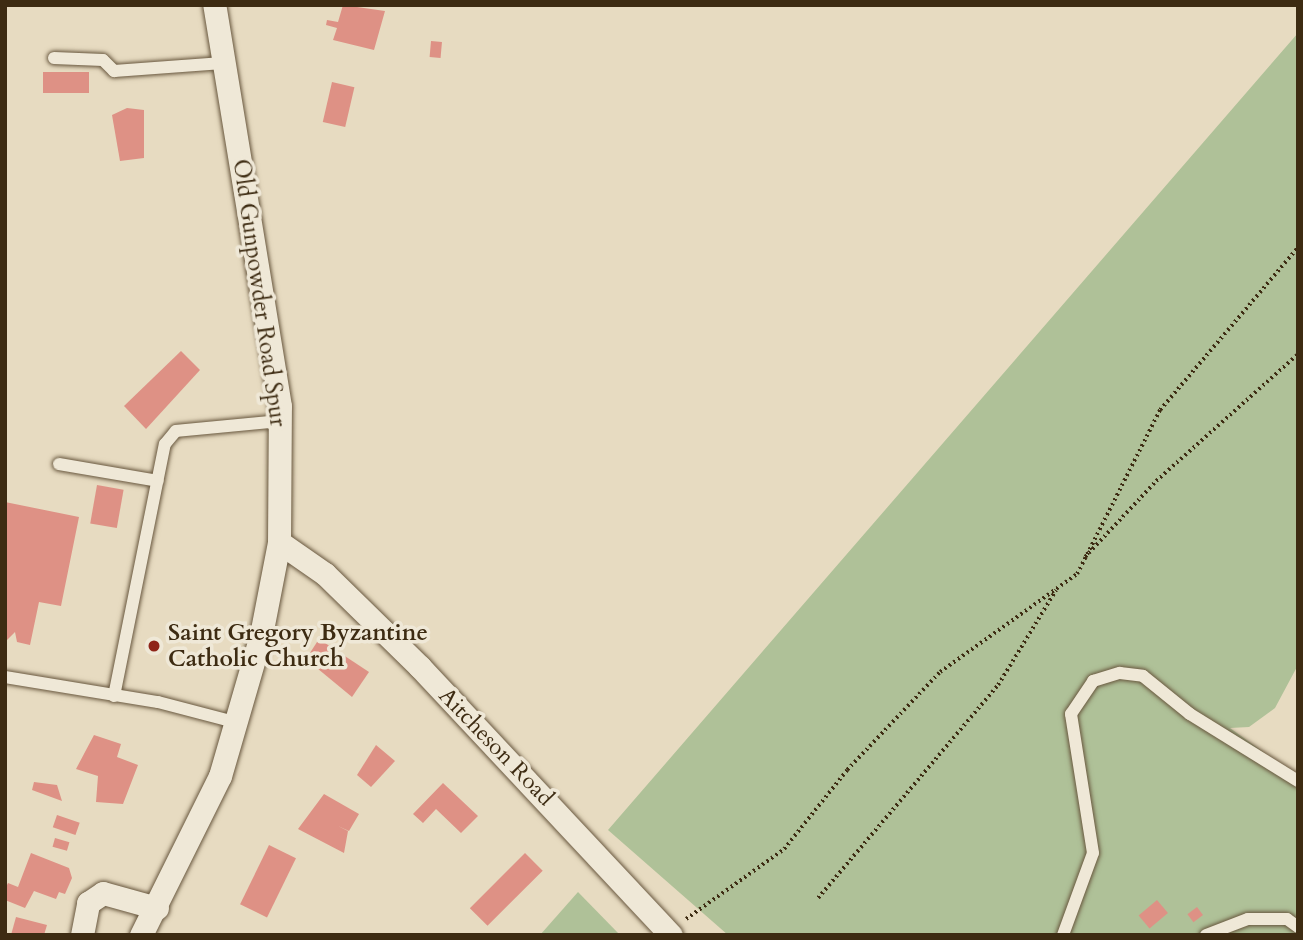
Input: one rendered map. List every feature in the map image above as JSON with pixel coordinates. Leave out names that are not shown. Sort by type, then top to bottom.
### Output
[{"type":"street","name":"Old Gunpowder Road Spur","points":[[141,935],[157,908],[239,723],[279,542],[280,421],[214,5]]},
{"type":"street","name":"Aitcheson Road","points":[[279,542],[326,574],[420,667],[670,933]]},
{"type":"street","points":[[82,935],[88,903],[103,893],[157,908]]},
{"type":"lane","points":[[54,58],[103,60],[114,71],[223,63]]},
{"type":"lane","points":[[114,696],[165,444],[176,431],[280,421]]},
{"type":"lane","points":[[59,464],[158,481]]},
{"type":"lane","points":[[1063,935],[1093,853],[1071,714],[1093,681],[1120,673],[1143,676],[1190,714],[1298,781]]},
{"type":"lane","points":[[5,677],[114,696],[239,723]]},
{"type":"lane","points":[[1206,935],[1248,919],[1287,919],[1298,927]]},
{"type":"path","points":[[670,933],[784,849],[847,770],[940,672],[1077,574],[1081,561],[1160,410],[1298,247]]},
{"type":"path","points":[[1081,561],[1156,481],[1298,354]]},
{"type":"path","points":[[818,898],[998,685],[1057,588]]},
{"type":"green space","points":[[1298,33],[1298,665],[1275,708],[1249,727],[1230,728],[1298,777],[1298,935],[728,935],[608,830]]},
{"type":"green space","points":[[578,892],[620,935],[540,935]]},
{"type":"building","points":[[343,5],[385,11],[374,50],[333,40],[337,28],[326,25],[327,20],[338,22]]},
{"type":"building","points":[[431,41],[442,42],[441,58],[430,57]]},
{"type":"building","points":[[43,72],[89,72],[89,93],[43,93]]},
{"type":"building","points":[[332,82],[354,87],[345,127],[323,122]]},
{"type":"building","points":[[127,108],[144,110],[144,158],[120,161],[112,115]]},
{"type":"building","points":[[181,351],[200,370],[146,429],[124,406]]},
{"type":"building","points":[[97,485],[124,490],[117,528],[90,523]]},
{"type":"building","points":[[5,502],[79,517],[61,606],[39,602],[30,645],[17,642],[15,632],[5,642]]},
{"type":"building","points":[[319,639],[369,672],[352,697],[306,659]]},
{"type":"building","points":[[94,735],[121,744],[117,757],[138,765],[123,804],[96,802],[98,776],[76,769]]},
{"type":"building","points":[[376,745],[395,761],[371,787],[357,775]]},
{"type":"building","points":[[34,782],[57,785],[62,801],[32,790]]},
{"type":"building","points":[[443,783],[478,816],[461,833],[436,809],[423,823],[413,814]]},
{"type":"building","points":[[324,794],[359,814],[349,831],[338,826],[348,831],[344,853],[298,829]]},
{"type":"building","points":[[57,815],[80,823],[75,835],[53,827]]},
{"type":"building","points":[[55,838],[69,842],[67,851],[53,847]]},
{"type":"building","points":[[269,845],[296,858],[267,917],[240,904]]},
{"type":"building","points":[[31,853],[69,868],[72,878],[65,894],[59,892],[56,899],[34,891],[25,908],[5,900],[5,889],[8,883],[18,887]]},
{"type":"building","points":[[525,853],[543,871],[488,926],[470,908]]},
{"type":"building","points":[[1157,900],[1168,913],[1150,928],[1139,915]]},
{"type":"building","points":[[1197,907],[1203,915],[1193,922],[1187,914]]},
{"type":"building","points":[[16,917],[47,925],[44,935],[11,935]]},
{"type":"place","name":"Saint Gregory Byzantine Catholic Church","points":[[154,646]]}]
